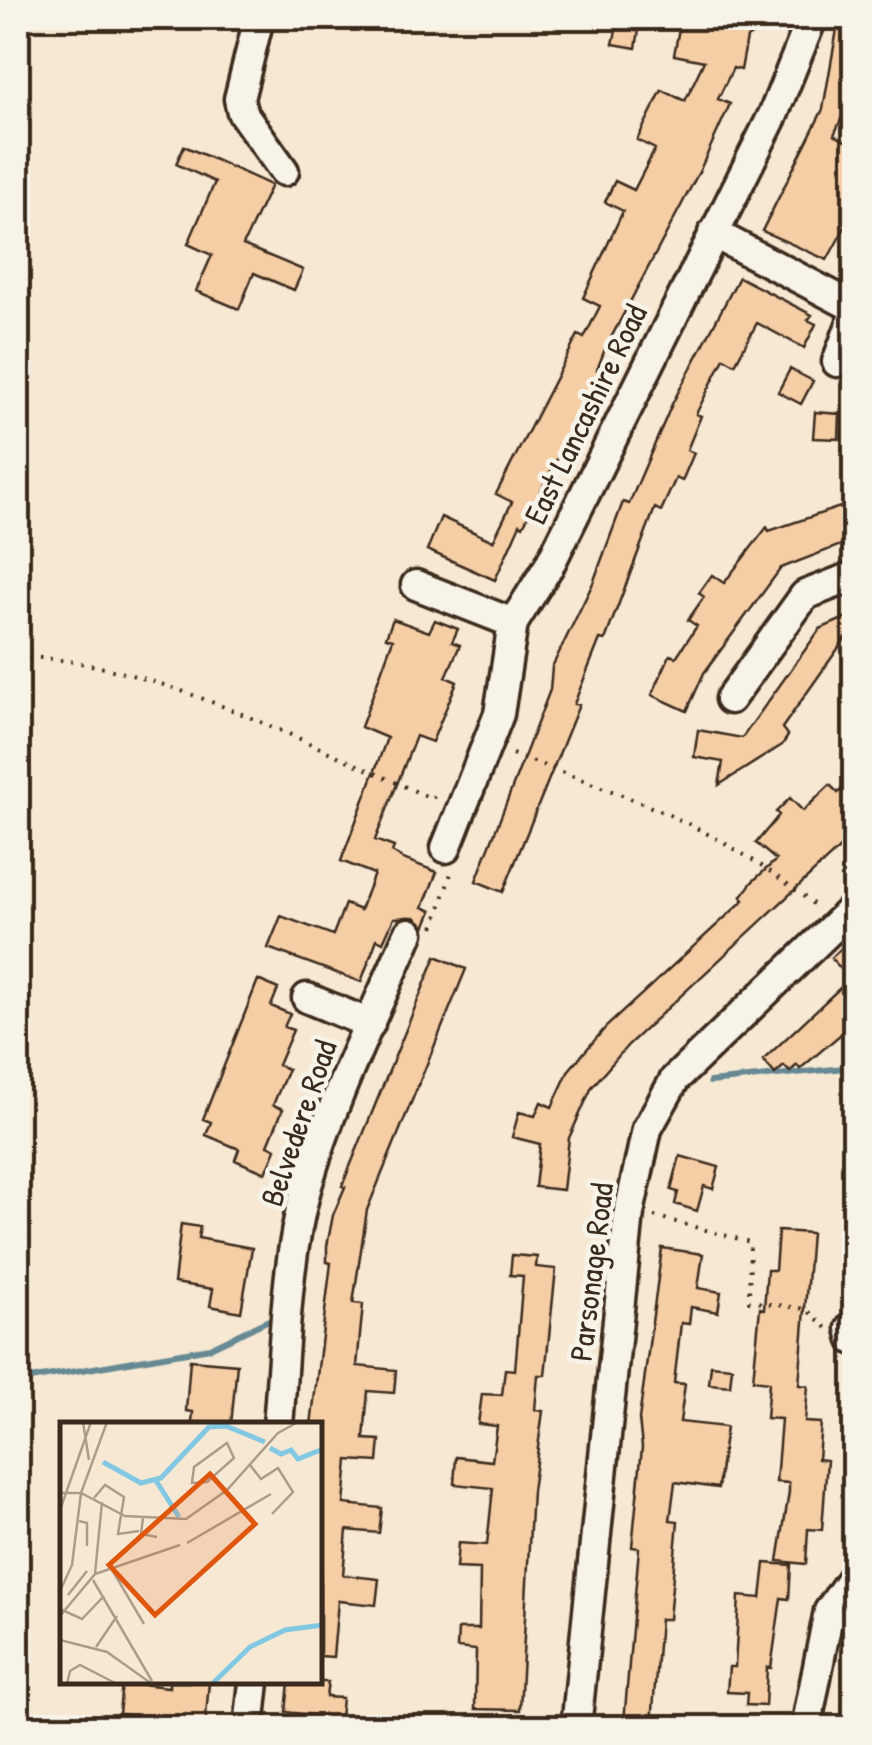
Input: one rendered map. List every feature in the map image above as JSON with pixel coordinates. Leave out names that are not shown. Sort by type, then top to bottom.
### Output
[{"type":"street","points":[[260,18],[239,99],[242,112],[284,171]]},
{"type":"street","name":"East Lancashire Road","points":[[446,848],[499,714],[513,623],[549,566],[773,115],[812,18]]},
{"type":"street","points":[[714,233],[854,307]]},
{"type":"street","points":[[837,362],[854,317]]},
{"type":"street","points":[[730,699],[805,595],[854,576]]},
{"type":"street","points":[[416,585],[513,623]]},
{"type":"street","name":"Parsonage Road","points":[[576,1728],[629,1212],[647,1128],[675,1080],[846,916]]},
{"type":"street","name":"Belvedere Road","points":[[278,1422],[292,1259],[306,1191],[409,934]]},
{"type":"street","name":"Belvedere Road","points":[[306,998],[370,1024]]},
{"type":"street","points":[[806,1728],[828,1611],[854,1575]]},
{"type":"street","points":[[250,1728],[254,1685]]},
{"type":"path","points":[[18,657],[63,656],[166,685],[431,798],[474,778],[499,749],[682,817],[846,916]]},
{"type":"path","points":[[409,934],[429,936],[439,919],[454,860],[446,848]]},
{"type":"path","points":[[629,1212],[672,1219],[750,1242],[749,1301],[806,1309],[828,1329],[853,1334]]},
{"type":"building","points":[[619,18],[641,18],[636,48],[613,44]]},
{"type":"building","points":[[681,18],[742,18],[753,34],[747,38],[741,70],[733,68],[718,99],[730,104],[700,170],[605,349],[597,370],[601,372],[523,526],[520,524],[495,580],[427,550],[441,517],[493,541],[512,502],[496,494],[578,335],[584,338],[600,306],[583,298],[623,211],[605,202],[615,181],[634,190],[655,149],[637,140],[662,90],[685,101],[704,61],[674,55]]},
{"type":"building","points":[[839,18],[854,18],[849,102],[834,135],[854,145],[854,222],[849,220],[827,260],[762,231],[823,109]]},
{"type":"building","points":[[184,146],[271,185],[243,245],[303,270],[294,290],[254,273],[239,309],[196,291],[212,255],[188,244],[215,182],[176,164]]},
{"type":"building","points":[[739,277],[812,315],[808,320],[816,324],[804,348],[757,323],[735,364],[724,358],[696,414],[701,416],[687,450],[694,453],[682,481],[676,478],[661,511],[655,508],[605,640],[600,639],[574,704],[579,705],[503,892],[476,881],[550,690],[552,667],[593,583],[623,502],[629,504],[672,404]]},
{"type":"building","points":[[790,369],[813,381],[801,404],[778,392]]},
{"type":"building","points":[[815,412],[840,414],[839,439],[813,438]]},
{"type":"building","points":[[840,507],[842,511],[854,507],[854,540],[781,568],[704,673],[687,711],[652,695],[670,655],[676,657],[697,626],[688,620],[704,597],[699,593],[712,575],[724,583],[767,527],[769,531]]},
{"type":"building","points":[[854,614],[854,626],[782,728],[788,736],[782,745],[719,785],[723,762],[694,757],[698,730],[742,738],[820,629]]},
{"type":"building","points":[[393,619],[429,632],[435,620],[458,629],[452,642],[460,645],[446,677],[457,682],[432,742],[416,736],[375,840],[394,847],[392,852],[403,859],[437,872],[423,907],[432,911],[425,927],[415,917],[394,918],[383,942],[377,939],[361,982],[268,948],[281,916],[333,935],[345,904],[360,910],[374,874],[341,861],[387,738],[361,727],[393,639],[386,637]]},
{"type":"building","points":[[854,777],[854,854],[845,843],[628,1045],[592,1087],[569,1138],[563,1190],[535,1187],[540,1144],[512,1137],[519,1112],[535,1116],[541,1102],[552,1107],[569,1070],[606,1027],[744,900],[741,897],[752,882],[776,860],[756,843],[790,798],[803,811],[830,785],[838,793]]},
{"type":"building","points":[[854,936],[854,983],[831,958]]},
{"type":"building","points":[[436,956],[466,969],[367,1210],[353,1303],[363,1304],[357,1366],[396,1370],[394,1393],[368,1391],[364,1439],[380,1440],[378,1462],[348,1460],[344,1504],[382,1508],[379,1533],[347,1530],[343,1575],[379,1579],[376,1605],[338,1601],[333,1657],[322,1656],[322,1422],[311,1422],[331,1263],[327,1262],[327,1246],[333,1215],[345,1187],[342,1186]]},
{"type":"building","points":[[258,980],[278,989],[271,1006],[290,1014],[284,1027],[293,1030],[278,1065],[288,1069],[273,1105],[283,1109],[268,1145],[276,1149],[266,1173],[235,1160],[239,1149],[206,1135],[211,1122],[203,1119]]},
{"type":"building","points":[[842,986],[854,1000],[854,1023],[800,1069],[797,1065],[790,1072],[784,1066],[775,1074],[763,1060]]},
{"type":"building","points":[[680,1156],[719,1167],[713,1189],[704,1186],[697,1211],[675,1204],[678,1192],[671,1190]]},
{"type":"building","points":[[181,1224],[200,1227],[198,1238],[252,1248],[241,1312],[210,1306],[213,1289],[174,1283]]},
{"type":"building","points":[[778,1231],[811,1233],[799,1385],[808,1386],[805,1422],[821,1423],[818,1459],[827,1460],[822,1530],[808,1529],[806,1564],[778,1561],[789,1492],[789,1483],[776,1482],[781,1419],[766,1418],[769,1382],[753,1380],[760,1308],[764,1309],[767,1270],[775,1270]]},
{"type":"building","points":[[662,1248],[703,1254],[698,1288],[721,1292],[718,1312],[691,1307],[689,1324],[681,1323],[674,1383],[685,1384],[680,1422],[726,1427],[718,1488],[675,1482],[670,1520],[678,1521],[669,1619],[660,1619],[652,1724],[624,1722],[639,1548],[632,1547],[642,1447],[639,1419]]},
{"type":"building","points":[[512,1255],[537,1257],[536,1267],[556,1269],[545,1375],[538,1375],[535,1410],[543,1411],[532,1491],[520,1710],[475,1709],[476,1650],[457,1648],[458,1629],[479,1629],[480,1569],[456,1568],[458,1543],[487,1545],[493,1488],[454,1484],[456,1457],[492,1461],[497,1426],[478,1424],[482,1394],[502,1395],[505,1369],[515,1370],[523,1276],[510,1275]]},
{"type":"building","points":[[190,1360],[237,1364],[231,1422],[192,1422],[193,1412],[186,1411]]},
{"type":"building","points":[[711,1365],[732,1367],[730,1386],[709,1384]]},
{"type":"building","points":[[765,1563],[791,1565],[789,1599],[781,1598],[771,1668],[767,1667],[765,1706],[746,1705],[747,1693],[727,1692],[729,1667],[735,1667],[739,1596],[761,1598]]},
{"type":"building","points":[[328,1682],[326,1697],[342,1698],[340,1718],[286,1712],[289,1685]]},
{"type":"building","points":[[122,1685],[209,1685],[205,1728],[166,1728],[166,1719],[119,1714]]},
{"type":"waterway","points":[[710,1082],[854,1067]]},
{"type":"waterway","points":[[18,1381],[210,1348],[273,1318]]}]
